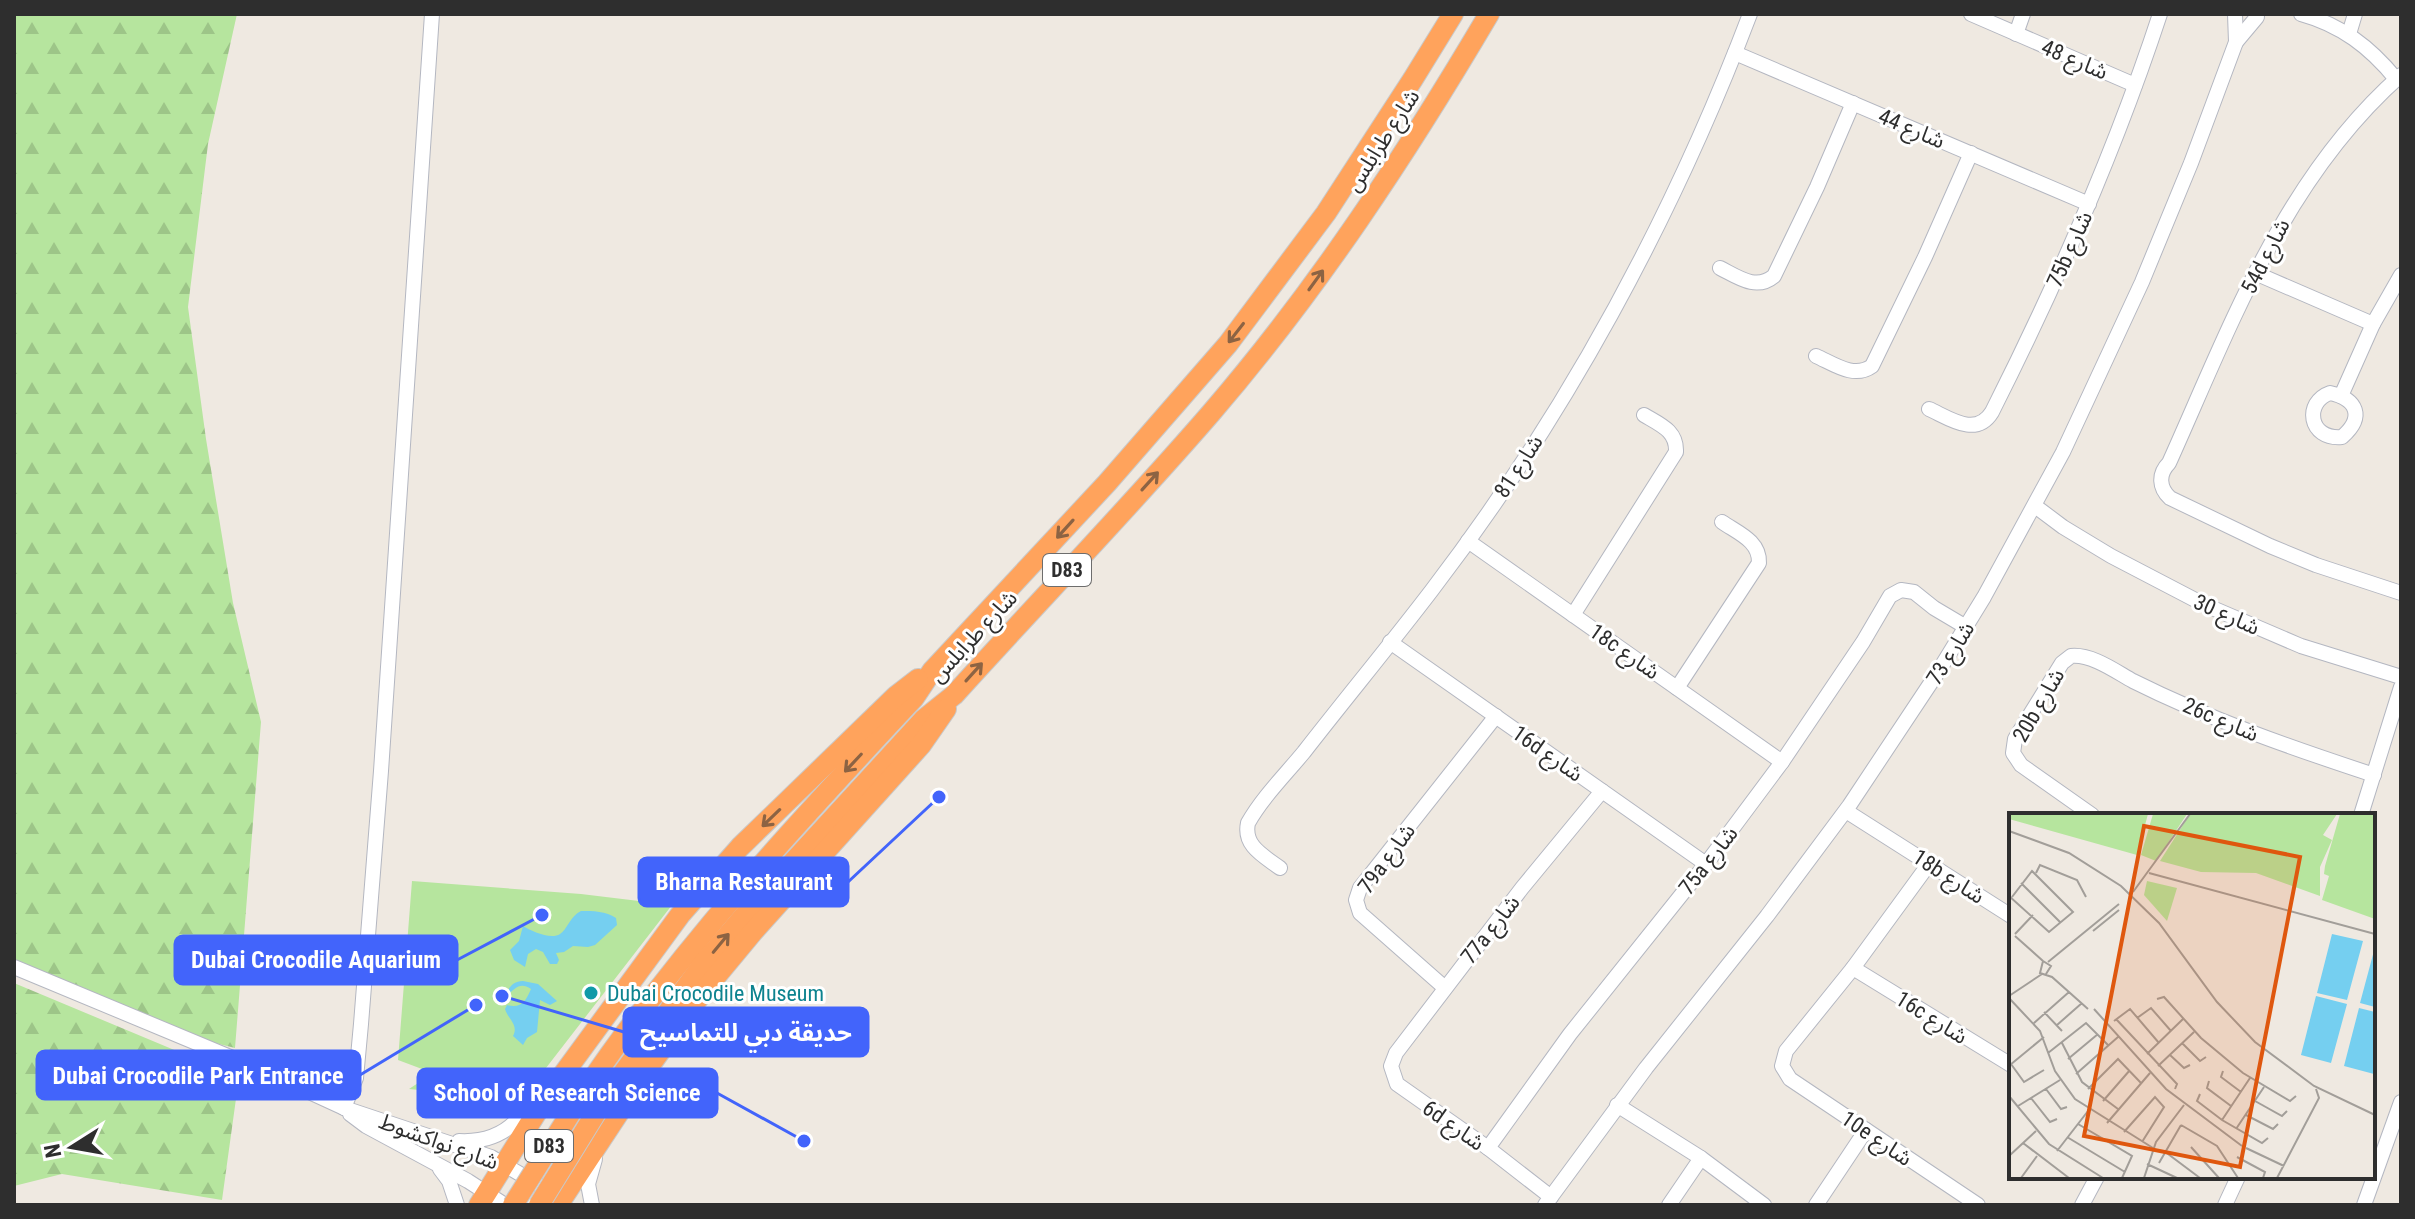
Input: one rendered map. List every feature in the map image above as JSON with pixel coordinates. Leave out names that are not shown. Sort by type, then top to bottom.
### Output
[{"type":"highway","name":"شارع طرابلس","points":[[513,1205],[624,1033],[715,917],[914,698],[932,671],[1107,483],[1228,344],[1326,213],[1453,14]]},
{"type":"highway","name":"شارع طرابلس","points":[[537,1205],[607,1095],[703,964],[924,719],[954,695],[1213,411],[1300,301],[1381,187],[1489,14]]},
{"type":"highway","points":[[483,1199],[545,1099],[709,880],[896,696],[932,671]]},
{"type":"highway","points":[[563,1203],[665,1044],[711,982],[921,745],[954,695]]},
{"type":"highway","points":[[483,1199],[499,1189],[512,1191],[537,1205]]},
{"type":"street","points":[[14,967],[259,1069],[344,1108],[356,1078],[381,771],[432,14]]},
{"type":"street","name":"شارع 81","points":[[1280,868],[1249,842],[1248,823],[1468,541],[1545,425],[1616,305],[1679,181],[1750,14]]},
{"type":"street","name":"شارع 48","points":[[1971,14],[2135,85]]},
{"type":"street","points":[[2016,34],[2023,14]]},
{"type":"street","name":"75b شارع","points":[[1929,409],[1969,426],[1988,418],[2046,301],[2089,204],[2160,14]]},
{"type":"street","points":[[2236,14],[2260,16]]},
{"type":"street","name":"شارع 73","points":[[1549,1200],[1619,1103],[1767,916],[1847,808],[1967,624],[2033,509],[2090,397],[2142,282],[2236,42],[2236,14]]},
{"type":"street","points":[[2301,14],[2349,34],[2399,77]]},
{"type":"street","points":[[2349,34],[2355,14]]},
{"type":"street","name":"شارع 73","points":[[2236,42],[2260,16]]},
{"type":"street","name":"شارع 44","points":[[1735,53],[2089,204]]},
{"type":"street","name":"54d شارع","points":[[2399,77],[2341,137],[2293,202],[2255,273],[2169,463],[2168,487],[2185,504],[2270,546],[2401,593]]},
{"type":"street","points":[[1720,268],[1752,283],[1764,283],[1774,276],[1853,103]]},
{"type":"street","points":[[1816,356],[1851,372],[1872,366],[1971,153]]},
{"type":"street","points":[[2255,273],[2373,324]]},
{"type":"street","points":[[2341,396],[2373,324],[2401,275]]},
{"type":"street","points":[[1573,615],[1676,452],[1677,445],[1671,432],[1644,415]]},
{"type":"street","name":"شارع 30","points":[[2033,509],[2154,580],[2239,620],[2301,646],[2401,677]]},
{"type":"street","points":[[1677,688],[1759,563],[1755,545],[1722,522]]},
{"type":"street","name":"18c شارع","points":[[1468,541],[1782,762]]},
{"type":"street","name":"75a شارع","points":[[1488,1148],[1570,1034],[1706,864],[1782,762],[1890,596],[1908,590],[1934,608],[1967,624]]},
{"type":"street","name":"16d شارع","points":[[1390,642],[1706,864]]},
{"type":"street","name":"26c شارع","points":[[2071,656],[2089,658],[2246,731],[2374,775]]},
{"type":"street","name":"20b شارع","points":[[2071,656],[2059,668],[2012,748],[2014,757],[2021,765],[2076,811]]},
{"type":"street","points":[[2362,813],[2401,687]]},
{"type":"street","points":[[2391,724],[2401,703]]},
{"type":"street","name":"79a شارع","points":[[1445,988],[1360,913],[1357,893],[1496,716]]},
{"type":"street","name":"77a شارع","points":[[1392,1073],[1396,1053],[1522,888],[1602,791]]},
{"type":"street","name":"18b شارع","points":[[1847,808],[2009,913]]},
{"type":"street","points":[[1853,968],[1929,864]]},
{"type":"street","name":"16c شارع","points":[[1853,968],[2009,1064]]},
{"type":"street","name":"10e شارع","points":[[1853,968],[1786,1051],[1782,1066],[1790,1079],[1978,1205]]},
{"type":"street","name":"6d شارع","points":[[1392,1073],[1402,1088],[1521,1173],[1549,1200]]},
{"type":"street","points":[[443,1140],[475,1141],[493,1136],[507,1129],[532,1105],[545,1099]]},
{"type":"street","points":[[2375,1174],[2401,1102]]},
{"type":"street","points":[[1619,1103],[1764,1205]]},
{"type":"street","name":"شارع نواكشوط","points":[[344,1108],[504,1163],[563,1203]]},
{"type":"street","name":"شارع نواكشوط","points":[[344,1108],[366,1126],[431,1160],[483,1199],[505,1205]]},
{"type":"street","points":[[1816,1205],[1866,1130]]},
{"type":"street","points":[[592,1205],[589,1177],[607,1132]]},
{"type":"street","points":[[1669,1205],[1701,1158]]},
{"type":"street","points":[[431,1160],[449,1181],[457,1205]]},
{"type":"street","points":[[2082,1205],[2096,1179]]},
{"type":"street","points":[[2225,1205],[2237,1179]]},
{"type":"street","points":[[2364,1205],[2373,1179]]},
{"type":"green space","points":[[14,14],[237,14],[208,144],[188,307],[233,603],[261,722],[235,1048],[207,1041],[14,962]]},
{"type":"green space","points":[[412,881],[581,894],[672,905],[546,1068],[548,1071],[525,1100],[509,1092],[491,1096],[482,1087],[446,1084],[433,1077],[432,1082],[422,1084],[419,1090],[409,1089],[430,1075],[430,1072],[398,1060]]},
{"type":"green space","points":[[14,983],[239,1077],[222,1200],[62,1174],[14,1186]]},
{"type":"water","points":[[581,911],[608,914],[616,918],[617,925],[595,945],[573,946],[556,953],[557,964],[550,964],[543,952],[536,949],[528,954],[525,967],[514,960],[510,950],[519,941],[523,926],[541,934],[556,936]]},
{"type":"water","points":[[523,981],[538,984],[557,1001],[550,1005],[540,1000],[537,1032],[527,1038],[523,1045],[513,1036],[514,1025],[505,1009],[507,1005],[522,1003],[531,989],[519,986],[504,998],[513,984]]},
{"type":"place","name":"Bharna Restaurant","points":[[939,797]]},
{"type":"place","name":"Dubai Crocodile Aquarium","points":[[542,915]]},
{"type":"place","name":"Dubai Crocodile Museum","points":[[591,993]]},
{"type":"place","name":"حديقة دبي للتماسيح","points":[[502,996]]},
{"type":"place","name":"Dubai Crocodile Park Entrance","points":[[476,1005]]},
{"type":"place","name":"School of Research Science","points":[[804,1141]]}]
